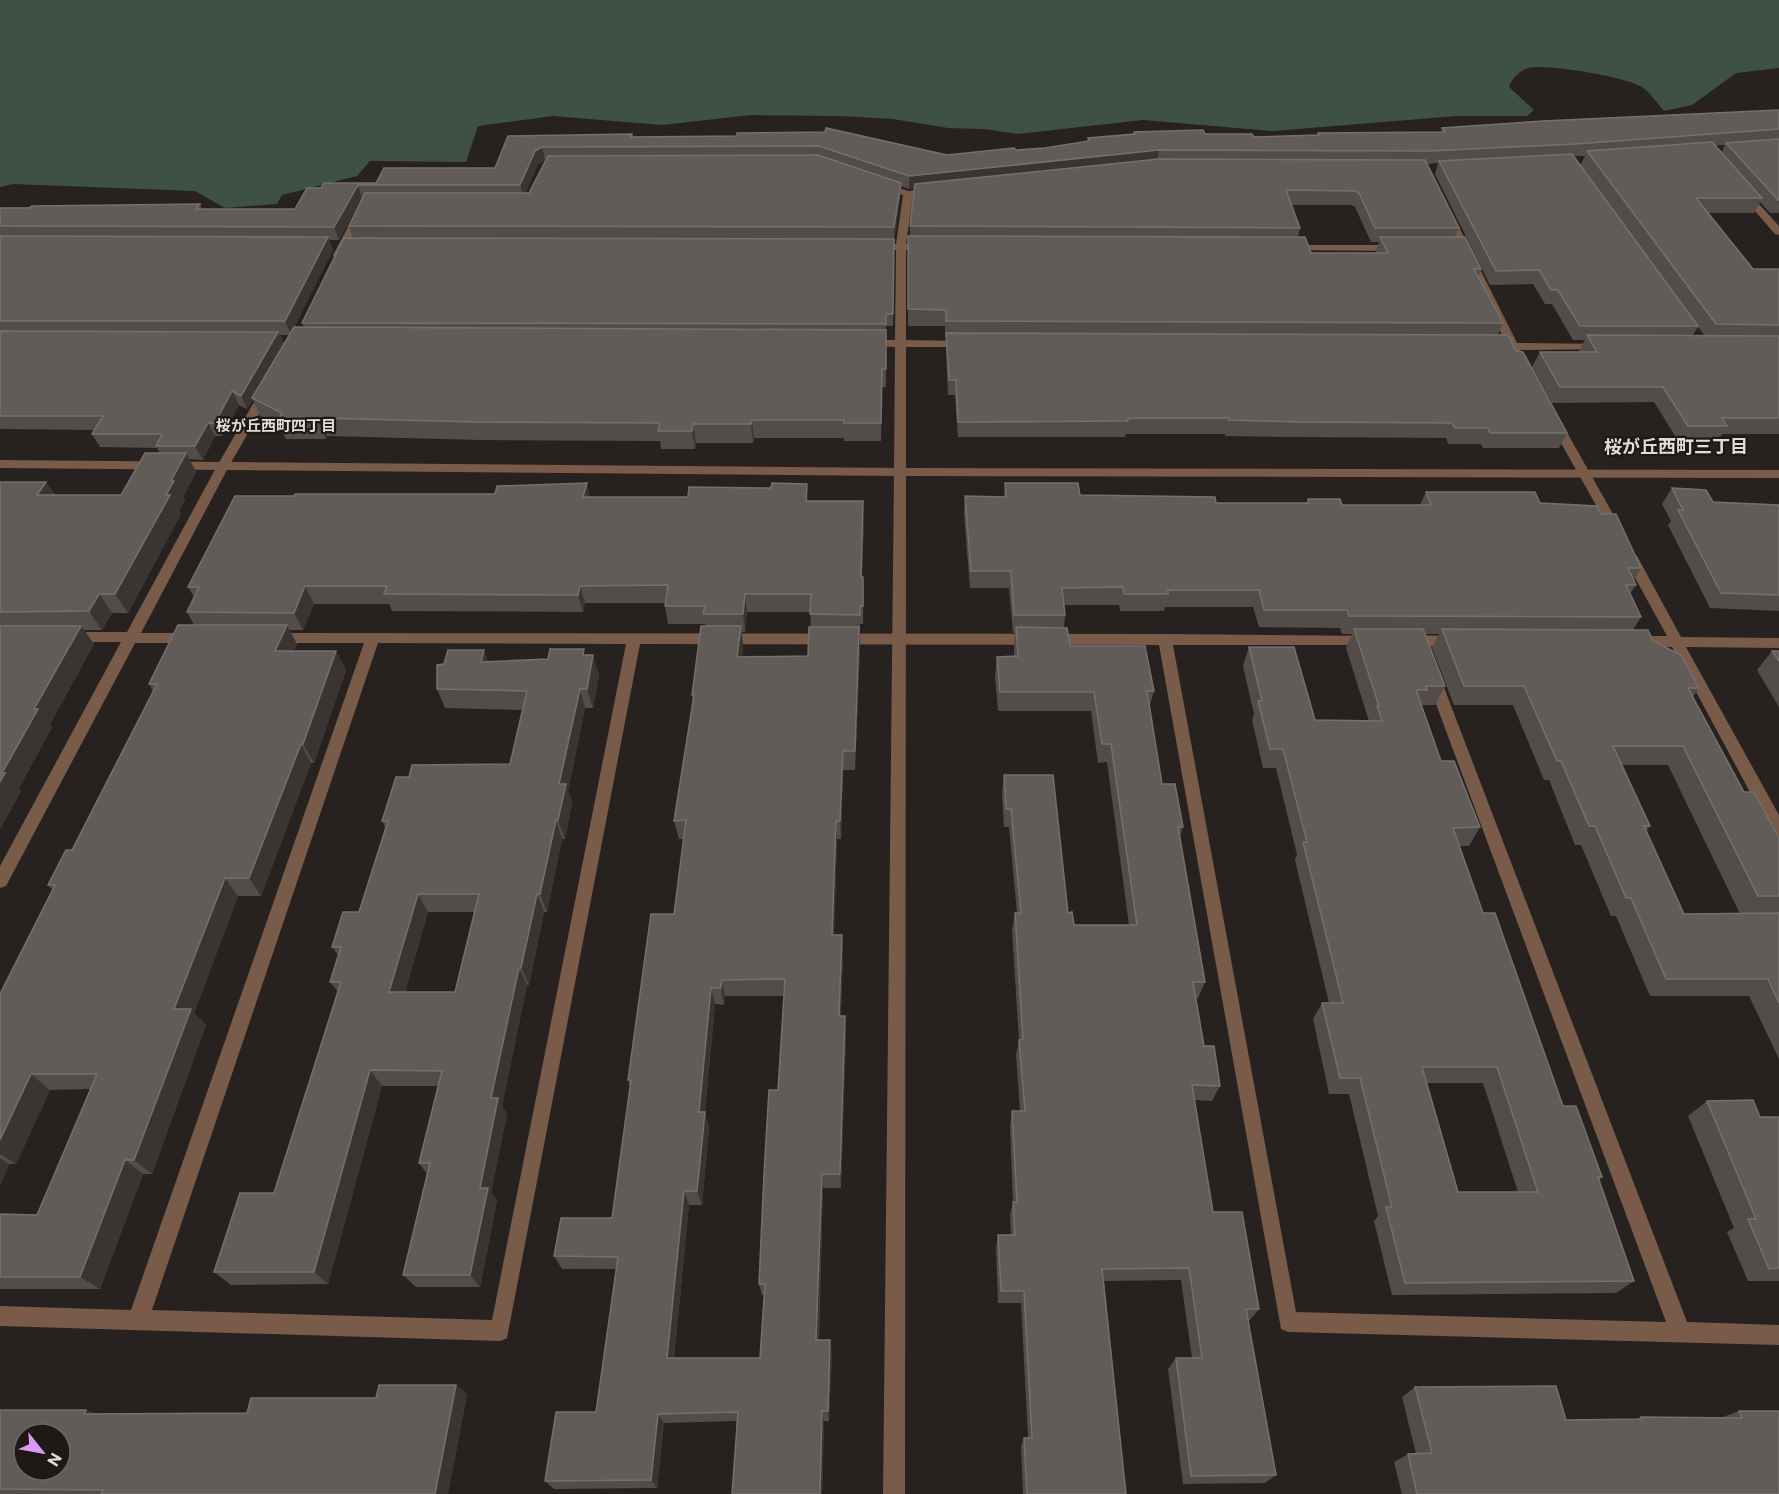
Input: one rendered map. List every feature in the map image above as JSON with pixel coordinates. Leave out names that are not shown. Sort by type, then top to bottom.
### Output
[{"type":"street","points":[[875,183],[908,194],[944,190]]},
{"type":"street","points":[[1736,183],[1779,232]]},
{"type":"street","points":[[894,1494],[901,247],[908,194]]},
{"type":"street","points":[[1440,199],[1460,248],[1524,366]]},
{"type":"street","points":[[332,267],[364,202]]},
{"type":"street","points":[[865,247],[936,247]]},
{"type":"street","points":[[1277,248],[1407,248]]},
{"type":"street","points":[[854,343],[973,344]]},
{"type":"street","points":[[1477,346],[1620,346]]},
{"type":"street","points":[[0,881],[223,466],[274,379]]},
{"type":"street","points":[[1546,405],[1779,830]]},
{"type":"street","points":[[0,464],[900,472],[1779,474]]},
{"type":"street","points":[[55,637],[201,638]]},
{"type":"street","points":[[259,638],[1466,641]]},
{"type":"street","points":[[138,1320],[373,638]]},
{"type":"street","points":[[0,1316],[500,1332],[634,638]]},
{"type":"street","points":[[1165,639],[1288,1322],[1779,1335]]},
{"type":"street","points":[[1420,640],[1681,1333]]},
{"type":"street","points":[[1618,641],[1779,643]]},
{"type":"green space","points":[[0,0],[1779,0],[1779,68],[1736,73],[1692,105],[1664,111],[1648,92],[1633,83],[1568,69],[1528,68],[1516,75],[1509,87],[1534,110],[1527,116],[1457,116],[1273,131],[1143,120],[1018,134],[984,129],[948,128],[893,119],[839,116],[751,115],[662,125],[553,116],[478,126],[466,162],[370,161],[357,176],[282,195],[277,204],[225,208],[195,191],[13,184],[0,187]]},
{"type":"building","points":[[1779,110],[1779,129],[1575,144],[1429,151],[1159,150],[909,176],[819,146],[542,147],[535,151],[520,185],[358,185],[334,227],[0,226],[0,208],[29,208],[32,206],[200,204],[196,209],[295,209],[307,188],[321,188],[324,183],[376,183],[384,168],[495,168],[508,136],[632,134],[631,137],[737,136],[737,133],[825,132],[826,128],[947,155],[1014,148],[1016,150],[1045,148],[1089,141],[1088,138],[1135,134],[1134,132],[1203,130],[1205,134],[1252,134],[1254,137],[1319,135],[1318,133],[1445,132],[1442,128]]},
{"type":"building","points":[[1779,139],[1779,200],[1778,200],[1726,143]]},
{"type":"building","points":[[1712,142],[1762,198],[1696,198],[1753,269],[1779,269],[1779,325],[1716,324],[1587,151]]},
{"type":"building","points":[[1572,154],[1698,326],[1580,326],[1558,290],[1551,290],[1539,270],[1496,271],[1439,161]]},
{"type":"building","points":[[818,155],[901,183],[894,227],[349,226],[365,193],[529,193],[548,156]]},
{"type":"building","points":[[1159,159],[1425,160],[1459,228],[1375,228],[1359,193],[1355,191],[1286,190],[1300,228],[910,226],[915,184]]},
{"type":"building","points":[[0,236],[328,237],[285,321],[0,321]]},
{"type":"building","points":[[908,236],[1305,237],[1311,253],[1388,253],[1380,237],[1465,237],[1481,269],[1474,269],[1503,323],[946,321],[946,310],[908,309]]},
{"type":"building","points":[[344,238],[894,239],[893,314],[886,314],[886,324],[302,323]]},
{"type":"building","points":[[294,327],[886,330],[886,369],[882,369],[881,423],[844,423],[844,420],[752,420],[751,424],[693,424],[692,431],[658,431],[660,423],[319,418],[318,421],[278,421],[282,413],[252,398]]},
{"type":"building","points":[[0,331],[278,332],[241,396],[232,391],[215,423],[208,423],[195,446],[156,446],[162,434],[92,434],[103,416],[0,416]]},
{"type":"building","points":[[946,333],[1508,335],[1516,351],[1523,352],[1567,433],[1490,433],[1488,428],[1455,428],[1452,423],[1300,422],[1229,420],[1229,418],[958,422],[956,380],[949,380]]},
{"type":"building","points":[[1587,335],[1779,336],[1779,418],[1722,418],[1727,426],[1688,426],[1663,387],[1560,387],[1540,352],[1597,352]]},
{"type":"building","points":[[145,453],[186,453],[171,481],[174,481],[166,495],[170,495],[115,594],[99,594],[89,611],[0,612],[0,482],[46,482],[37,495],[121,495]]},
{"type":"building","points":[[587,483],[583,497],[688,497],[689,487],[771,488],[772,483],[807,484],[806,501],[863,501],[861,577],[863,577],[863,606],[860,606],[860,615],[810,614],[811,594],[745,594],[743,614],[703,614],[705,606],[665,606],[668,585],[580,586],[578,595],[384,594],[387,586],[305,586],[294,613],[187,612],[199,587],[188,587],[235,496],[495,494],[497,486]]},
{"type":"building","points":[[1005,483],[1078,483],[1080,495],[1215,497],[1216,503],[1309,503],[1308,499],[1340,499],[1342,505],[1431,505],[1426,492],[1535,492],[1540,503],[1597,506],[1601,514],[1616,514],[1641,568],[1628,568],[1636,585],[1626,585],[1641,617],[1349,616],[1347,610],[1264,610],[1259,590],[1168,590],[1168,594],[1124,594],[1123,587],[1062,588],[1065,615],[1014,615],[1011,571],[971,571],[965,496],[1006,497]]},
{"type":"building","points":[[1672,488],[1706,490],[1713,502],[1779,505],[1779,595],[1721,593],[1678,510],[1683,510]]},
{"type":"building","points":[[178,625],[287,625],[275,651],[336,651],[303,744],[301,744],[249,878],[225,878],[174,1009],[191,1009],[134,1160],[125,1160],[80,1277],[0,1277],[1,1214],[37,1215],[97,1074],[31,1074],[0,1140],[0,994],[55,885],[48,885],[66,850],[72,850],[157,684],[149,684]]},
{"type":"building","points":[[0,626],[81,626],[34,709],[38,709],[2,773],[5,773],[0,782]]},
{"type":"building","points":[[701,626],[741,626],[737,657],[808,656],[809,627],[859,627],[855,751],[843,751],[840,821],[836,821],[832,935],[842,935],[839,1016],[845,1016],[840,1174],[822,1174],[816,1340],[830,1340],[828,1411],[822,1411],[820,1494],[732,1494],[738,1412],[658,1414],[651,1480],[545,1481],[556,1412],[596,1412],[618,1257],[554,1256],[561,1218],[612,1218],[651,914],[674,914],[686,820],[674,821],[694,695],[692,695]],"holes":[[[785,979],[778,1090],[769,1090],[759,1284],[765,1284],[760,1358],[667,1358],[684,1191],[697,1191],[705,1112],[699,1112],[711,988],[721,988],[722,980]]]},
{"type":"building","points":[[1016,627],[1067,628],[1070,646],[1145,646],[1154,691],[1147,691],[1162,784],[1175,784],[1183,827],[1178,827],[1205,982],[1193,982],[1204,1046],[1214,1046],[1220,1086],[1192,1085],[1213,1212],[1242,1212],[1259,1309],[1246,1309],[1276,1475],[1191,1476],[1176,1358],[1202,1358],[1189,1268],[1102,1269],[1126,1494],[1027,1494],[1024,1438],[1032,1438],[1024,1291],[1001,1291],[998,1235],[1015,1235],[1013,1202],[1017,1202],[1012,1111],[1025,1111],[1019,1040],[1023,1039],[1015,913],[1021,913],[1011,809],[1006,809],[1004,775],[1053,775],[1068,913],[1072,912],[1074,925],[1137,925],[1111,744],[1102,744],[1094,692],[1000,692],[997,657],[1018,656]]},
{"type":"building","points":[[1354,629],[1423,629],[1445,686],[1426,686],[1427,690],[1416,690],[1441,761],[1454,761],[1480,827],[1453,828],[1483,913],[1495,913],[1563,1106],[1576,1106],[1602,1177],[1598,1177],[1634,1281],[1405,1283],[1386,1207],[1392,1207],[1360,1078],[1340,1078],[1322,1003],[1343,1003],[1303,842],[1307,842],[1283,749],[1270,749],[1258,701],[1262,701],[1249,647],[1294,647],[1315,720],[1382,721],[1377,706],[1379,706]],"holes":[[[1422,1067],[1497,1067],[1538,1192],[1458,1192]]]},
{"type":"building","points":[[1442,629],[1648,630],[1653,641],[1681,655],[1699,688],[1688,688],[1744,792],[1754,792],[1779,838],[1779,896],[1758,896],[1683,746],[1613,746],[1650,826],[1644,826],[1684,914],[1779,913],[1779,1003],[1768,979],[1666,979],[1631,898],[1626,898],[1595,826],[1589,826],[1561,761],[1557,761],[1524,686],[1464,686]]},
{"type":"building","points":[[550,649],[584,649],[583,655],[593,655],[587,689],[580,689],[559,784],[566,784],[540,894],[537,894],[521,968],[519,968],[491,1098],[498,1098],[480,1188],[488,1188],[470,1275],[403,1275],[430,1163],[419,1163],[442,1071],[370,1070],[314,1272],[214,1272],[240,1193],[274,1193],[341,982],[330,982],[341,947],[332,947],[343,912],[359,912],[388,821],[382,821],[396,777],[409,777],[412,765],[510,764],[527,691],[437,689],[437,665],[444,664],[448,650],[484,650],[481,662],[548,659]],"holes":[[[418,894],[479,894],[455,992],[389,992]]]},
{"type":"building","points":[[1772,651],[1779,651],[1779,661]]},
{"type":"building","points":[[1753,1100],[1760,1117],[1779,1117],[1779,1268],[1769,1269],[1748,1219],[1756,1219],[1707,1101]]},
{"type":"building","points":[[379,1385],[456,1385],[435,1494],[101,1494],[103,1490],[0,1489],[0,1410],[86,1410],[84,1414],[247,1413],[251,1398],[376,1398]]},
{"type":"building","points":[[1556,1386],[1566,1420],[1642,1419],[1641,1417],[1742,1418],[1739,1411],[1779,1411],[1779,1494],[1417,1494],[1408,1454],[1432,1453],[1415,1387]]},
{"type":"district","name":"桜が丘西町四丁目","points":[[276,426]]},
{"type":"district","name":"桜が丘西町三丁目","points":[[1676,447]]}]
